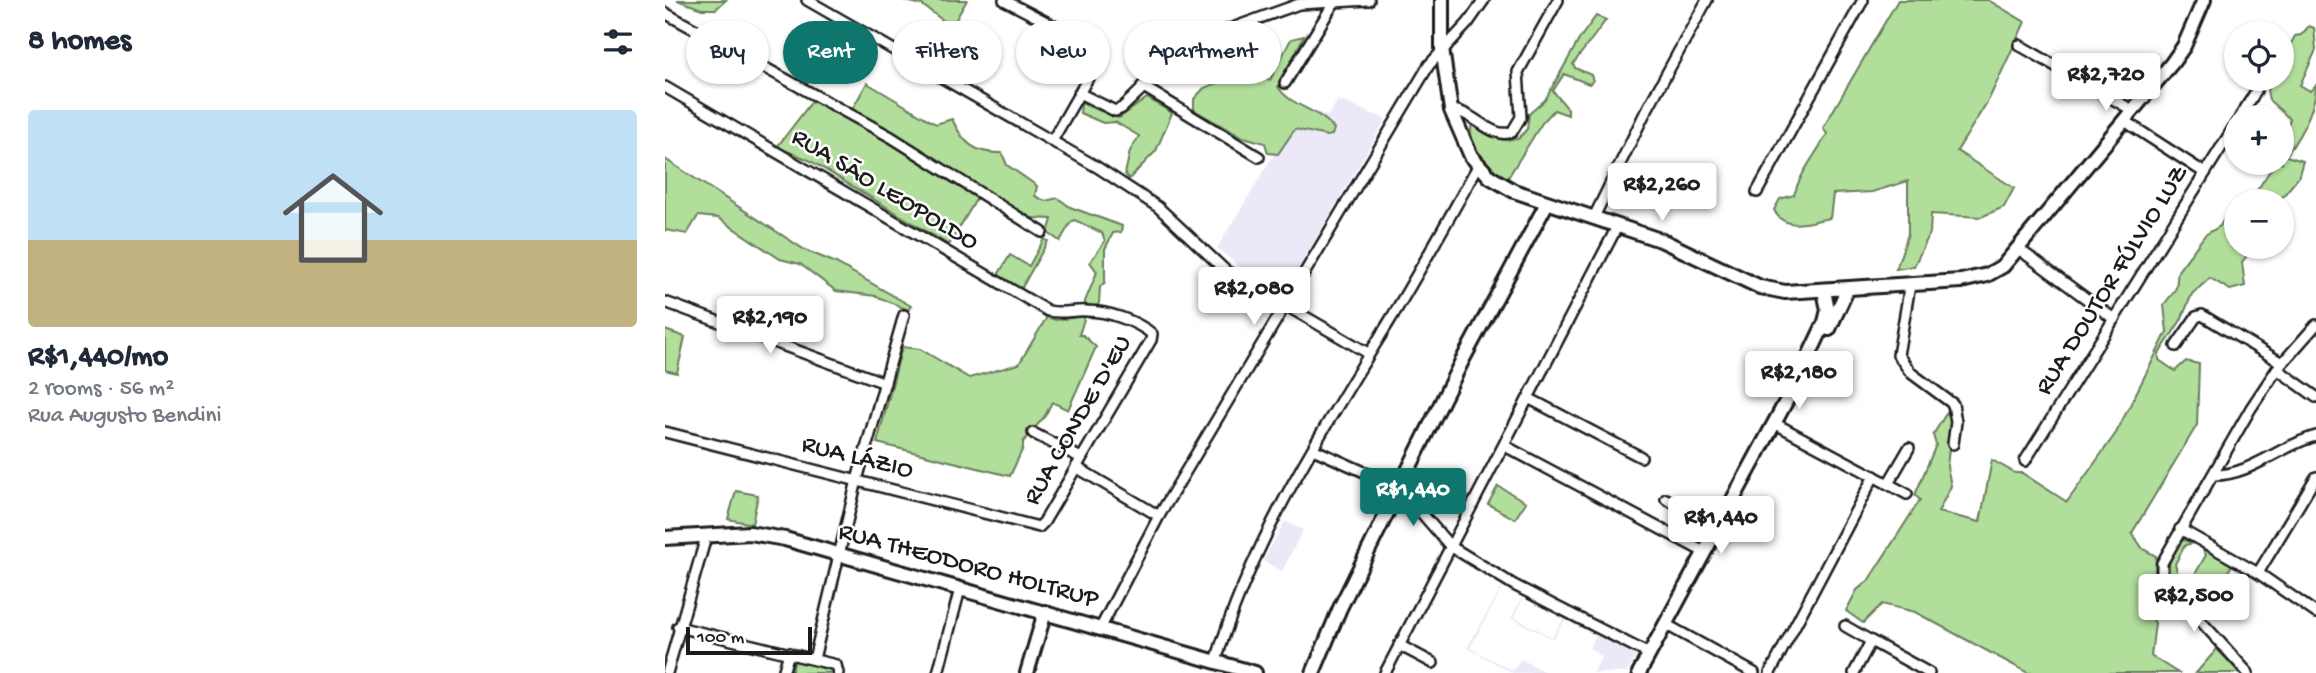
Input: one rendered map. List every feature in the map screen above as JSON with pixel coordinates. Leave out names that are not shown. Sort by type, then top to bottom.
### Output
[{"type":"main road","points":[[1442,0],[1442,48],[1451,110],[1465,146],[1478,166],[1500,184],[1696,254],[1775,292],[1847,290],[1981,277],[2003,266],[2019,250],[2184,46],[2204,0]]},
{"type":"main road","points":[[1313,673],[1336,618],[1462,361],[1547,203]]},
{"type":"main road","points":[[1796,383],[1811,362],[1847,290]]},
{"type":"main road","points":[[1639,673],[1796,383],[1825,322],[1828,310],[1824,291]]},
{"type":"main road","name":"RUA THEODORO HOLTRUP","points":[[665,538],[750,533],[765,535],[1101,627],[1224,667],[1255,673]]},
{"type":"main road","points":[[1027,673],[1045,612]]},
{"type":"street","points":[[807,0],[1052,141],[1158,207],[1226,271],[1368,353]]},
{"type":"street","points":[[1079,93],[1115,110],[1122,108],[1142,86],[1182,53],[1224,31],[1299,4],[1369,0]]},
{"type":"street","points":[[1101,627],[1159,516],[1285,305],[1442,48],[1468,23],[1483,0]]},
{"type":"street","points":[[1451,110],[1465,113],[1497,133],[1512,132],[1521,117],[1518,72],[1558,0]]},
{"type":"street","points":[[1594,217],[1644,115],[1707,0]]},
{"type":"street","points":[[1757,192],[1863,0]]},
{"type":"street","points":[[1010,1],[1096,50],[1099,64],[1052,141]]},
{"type":"street","points":[[1285,83],[1335,1]]},
{"type":"street","points":[[665,13],[860,120],[1042,232]]},
{"type":"street","points":[[2019,45],[2127,115],[2205,173]]},
{"type":"street","points":[[1142,86],[1259,157]]},
{"type":"street","name":"RUA SÃO LEOPOLDO","points":[[665,87],[1048,311],[1068,314],[1088,311],[1104,313],[1152,334]]},
{"type":"street","points":[[2247,105],[2256,91]]},
{"type":"street","name":"RUA DOUTOR FÚLVIO LUZ","points":[[2025,461],[2224,143]]},
{"type":"street","points":[[1224,667],[1228,622],[1249,571],[1313,449],[1368,353],[1429,256],[1478,166]]},
{"type":"street","points":[[1385,673],[1530,399],[1618,225]]},
{"type":"street","points":[[2019,250],[2114,319]]},
{"type":"street","points":[[1910,285],[1898,355],[1910,373],[1953,404],[1956,422],[1953,444]]},
{"type":"street","points":[[665,302],[885,383]]},
{"type":"street","points":[[814,659],[857,480],[904,315]]},
{"type":"street","points":[[2176,346],[2196,317],[2209,316],[2280,366],[2316,397]]},
{"type":"street","points":[[2248,673],[2164,579],[2162,563],[2280,366],[2316,325]]},
{"type":"street","name":"RUA CONDE D'EU","points":[[1039,527],[1079,463],[1152,334]]},
{"type":"street","points":[[1530,399],[1641,457]]},
{"type":"street","points":[[1774,423],[1907,494]]},
{"type":"street","name":"RUA LÁZIO","points":[[665,432],[1039,527]]},
{"type":"street","points":[[1033,433],[1159,516]]},
{"type":"street","points":[[2213,475],[2223,475],[2253,464],[2316,436]]},
{"type":"street","points":[[1505,446],[1704,552]]},
{"type":"street","points":[[1888,484],[1909,448]]},
{"type":"street","points":[[1313,449],[1400,488],[1450,546],[1514,585],[1649,654]]},
{"type":"street","points":[[1770,673],[1874,476]]},
{"type":"street","points":[[2258,573],[2316,477]]},
{"type":"street","points":[[1666,499],[1718,527]]},
{"type":"street","points":[[2180,529],[2258,573],[2316,613]]},
{"type":"street","points":[[667,673],[678,627],[706,537]]},
{"type":"street","points":[[938,673],[960,589]]},
{"type":"street","points":[[1665,624],[1754,673]]},
{"type":"street","points":[[1845,626],[1929,673]]},
{"type":"street","points":[[678,627],[836,665],[838,673]]},
{"type":"street","points":[[1854,673],[1871,642]]},
{"type":"street","points":[[1399,645],[1433,663]]},
{"type":"street","points":[[783,673],[789,653]]},
{"type":"shaded area","points":[[1338,100],[1386,119],[1285,291],[1243,270],[1217,248],[1303,107],[1328,116]]},
{"type":"shaded area","points":[[1285,521],[1303,530],[1282,571],[1263,561]]},
{"type":"shaded area","points":[[1503,585],[1524,597],[1514,617],[1552,637],[1564,618],[1636,656],[1627,673],[1593,673],[1602,656],[1589,648],[1596,636],[1565,620],[1553,639],[1511,618],[1522,598],[1503,587],[1470,648],[1513,671],[1521,659],[1547,673],[1513,673],[1467,648]]},
{"type":"green space","points":[[677,0],[726,0],[716,9],[702,9]]},
{"type":"green space","points":[[902,0],[967,0],[955,21],[944,21],[922,5]]},
{"type":"green space","points":[[1898,0],[1988,0],[2025,22],[1989,99],[1957,151],[2014,188],[2004,207],[1981,217],[1931,214],[1930,233],[1914,266],[1896,269],[1908,234],[1908,181],[1872,192],[1833,194],[1830,218],[1791,223],[1779,217],[1774,210],[1780,199],[1794,195],[1804,171],[1827,134],[1823,128]]},
{"type":"green space","points":[[1596,16],[1606,20],[1573,64],[1575,68],[1591,75],[1593,81],[1589,84],[1564,74],[1553,91],[1568,109],[1568,115],[1554,110],[1542,123],[1507,179],[1492,168],[1475,148],[1472,122],[1502,140],[1518,139],[1527,129],[1529,114],[1545,100],[1580,38]]},
{"type":"green space","points":[[2309,26],[2314,28],[2316,50],[2300,85],[2310,91],[2316,85],[2306,122],[2294,144],[2294,105],[2275,105],[2269,100],[2267,91],[2294,91],[2294,38],[2301,35]]},
{"type":"green space","points":[[1304,36],[1281,81],[1281,59],[1291,39]]},
{"type":"green space","points":[[869,84],[936,124],[952,119],[961,135],[971,145],[984,151],[1002,153],[1007,165],[1037,186],[1035,196],[1045,201],[1058,198],[1070,207],[1122,226],[1121,232],[1113,233],[1105,249],[1105,282],[1100,287],[1099,303],[1096,307],[1084,304],[1097,272],[1090,262],[1105,241],[1102,233],[1075,220],[1060,241],[1048,233],[1052,219],[1031,218],[966,189],[977,198],[949,245],[809,160],[777,147],[813,100],[823,100],[849,115]]},
{"type":"green space","points":[[1215,84],[1280,84],[1278,87],[1291,100],[1328,122],[1334,129],[1332,135],[1295,129],[1278,154],[1268,153],[1265,143],[1240,136],[1194,110],[1194,99],[1204,88]]},
{"type":"green space","points":[[1147,98],[1172,113],[1156,151],[1129,179],[1125,174],[1130,151],[1139,136],[1115,122],[1103,123],[1080,113],[1081,103],[1119,118]]},
{"type":"green space","points":[[2294,158],[2303,161],[2298,178],[2289,189],[2258,189],[2267,175],[2294,175]]},
{"type":"green space","points":[[665,159],[805,250],[836,263],[911,306],[908,310],[876,296],[836,291],[800,264],[780,259],[718,218],[698,216],[687,234],[665,230]]},
{"type":"green space","points":[[2224,219],[2224,259],[2244,259],[2242,262],[2245,286],[2230,290],[2210,278],[2192,294],[2181,320],[2159,354],[2159,360],[2175,371],[2186,361],[2199,364],[2197,425],[2132,533],[2143,549],[2156,556],[2154,578],[2141,599],[2155,623],[2151,656],[2178,673],[2028,673],[1915,612],[1882,604],[1863,623],[1846,611],[1857,590],[1868,581],[1920,500],[1915,495],[1936,445],[1933,435],[1947,412],[1952,425],[1947,466],[1951,486],[1938,512],[1980,522],[1992,460],[2015,473],[2022,473],[2067,502],[2116,433],[2167,332],[2164,305],[2176,288],[2178,271],[2205,235],[2220,226]]},
{"type":"green space","points":[[1044,239],[1048,241],[1021,289],[998,275],[1010,255],[1029,266]]},
{"type":"green space","points":[[1085,316],[1079,335],[1083,335],[1096,347],[1068,410],[1052,402],[1045,416],[1023,442],[1023,448],[1010,476],[877,443],[902,347],[920,349],[969,378],[1019,364],[1047,317],[1056,320]]},
{"type":"green space","points":[[665,330],[685,337],[677,373],[665,370]]},
{"type":"green space","points":[[1498,486],[1526,502],[1515,519],[1488,504]]},
{"type":"green space","points":[[736,491],[758,495],[752,524],[728,519]]},
{"type":"green space","points":[[2183,540],[2194,543],[2185,545],[2175,564],[2178,575],[2186,579],[2194,576],[2206,555],[2201,546],[2232,565],[2205,610],[2191,602],[2169,575],[2170,555]]},
{"type":"green space","points":[[2217,649],[2240,673],[2196,673]]},
{"type":"green space","points":[[795,660],[835,671],[835,673],[791,673]]}]
